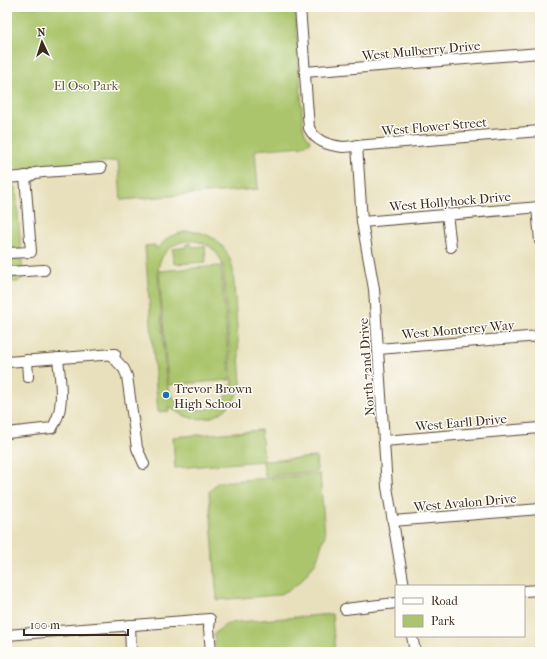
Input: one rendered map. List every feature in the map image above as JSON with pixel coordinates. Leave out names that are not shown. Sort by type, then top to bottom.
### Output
[{"type":"street","points":[[300,7],[304,72]]},
{"type":"street","name":"West Mulberry Drive","points":[[304,72],[540,53]]},
{"type":"street","name":"West Flower Street","points":[[304,72],[309,128],[317,139],[330,145],[343,147],[540,131]]},
{"type":"street","name":"North 72nd Drive","points":[[357,145],[362,222],[374,289],[387,487],[404,585]]},
{"type":"street","points":[[7,178],[30,176],[35,173],[101,168]]},
{"type":"street","points":[[7,172],[29,170],[35,173]]},
{"type":"street","points":[[7,253],[31,252],[25,176]]},
{"type":"street","points":[[538,207],[540,241]]},
{"type":"street","name":"West Hollyhock Drive","points":[[362,222],[538,207]]},
{"type":"street","points":[[447,214],[451,247]]},
{"type":"street","points":[[7,272],[44,270]]},
{"type":"street","name":"West Monterey Way","points":[[378,349],[540,336]]},
{"type":"street","points":[[7,362],[112,354],[127,376],[137,448],[144,464]]},
{"type":"street","points":[[7,433],[52,428],[57,422],[60,405],[58,358]]},
{"type":"street","points":[[27,360],[28,377]]},
{"type":"street","name":"West Earll Drive","points":[[384,441],[540,428]]},
{"type":"street","name":"West Avalon Drive","points":[[393,521],[540,509]]},
{"type":"street","points":[[525,591],[540,590]]},
{"type":"street","points":[[345,609],[395,603]]},
{"type":"street","points":[[7,635],[210,619],[211,652]]},
{"type":"street","points":[[130,625],[131,652]]},
{"type":"street","points":[[412,637],[415,652]]},
{"type":"green space","name":"El Oso Park","points":[[7,7],[295,7],[303,126],[305,133],[311,142],[302,146],[255,150],[258,189],[121,200],[118,161],[7,169]]},
{"type":"green space","points":[[7,187],[16,187],[23,277],[18,282],[7,282]]},
{"type":"green space","points":[[187,231],[204,234],[211,237],[223,247],[231,261],[233,270],[241,383],[230,405],[212,417],[201,419],[190,418],[169,406],[169,411],[158,412],[145,246],[155,245],[156,249],[169,237]],"holes":[[[192,241],[209,246],[214,250],[223,266],[232,382],[227,394],[219,403],[209,408],[198,410],[188,408],[178,402],[170,393],[166,380],[158,276],[159,264],[165,253],[179,243]]]},
{"type":"green space","points":[[191,243],[191,247],[205,246],[206,262],[174,264],[173,249],[186,247],[186,244]]},
{"type":"green space","points":[[221,266],[230,380],[168,385],[159,271]]},
{"type":"green space","points":[[261,430],[264,461],[316,457],[317,472],[265,476],[263,461],[175,468],[173,437]]},
{"type":"green space","points":[[320,474],[325,535],[316,562],[300,582],[289,590],[278,595],[217,600],[209,492],[218,482]]},
{"type":"green space","points":[[332,614],[335,652],[216,652],[214,634],[227,623]]},
{"type":"place","name":"Trevor Brown High School","points":[[166,395]]}]
